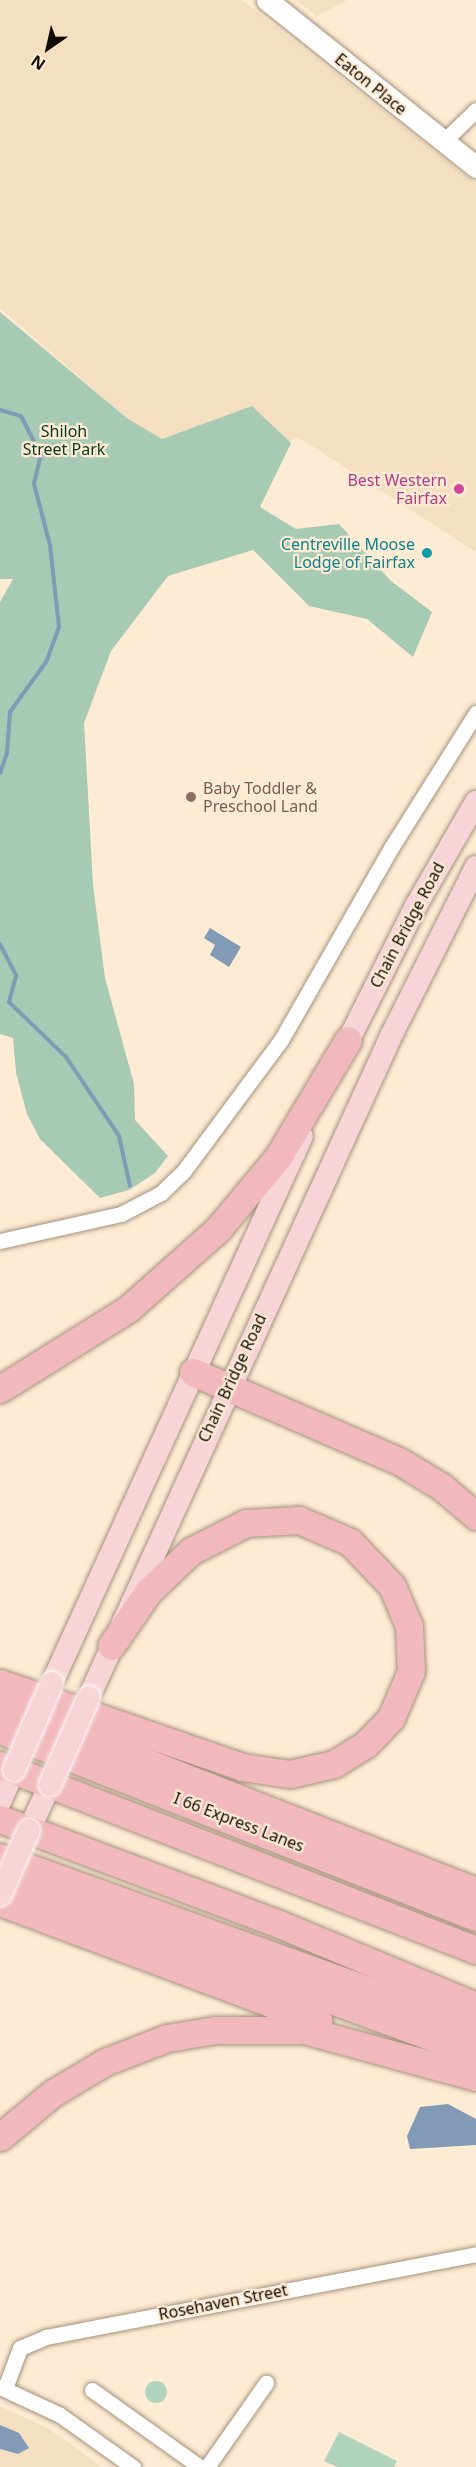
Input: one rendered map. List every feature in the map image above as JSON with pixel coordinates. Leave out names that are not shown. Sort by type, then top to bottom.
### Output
[{"type":"highway","points":[[0,1389],[128,1310],[218,1229],[278,1157],[348,1040]]},
{"type":"highway","points":[[193,1372],[399,1461],[442,1487],[476,1516]]},
{"type":"highway","points":[[0,1683],[242,1767],[290,1774],[334,1764],[366,1744],[397,1708],[411,1671],[406,1615],[379,1568],[336,1533],[291,1519],[246,1523],[191,1551],[148,1592],[111,1646]]},
{"type":"highway","points":[[0,1705],[476,1892]]},
{"type":"highway","name":"I 66 Express Lanes","points":[[0,1731],[476,1917]]},
{"type":"highway","points":[[7,1768],[476,1950]]},
{"type":"highway","points":[[0,1819],[272,1921],[476,2006]]},
{"type":"highway","points":[[0,1857],[476,2029]]},
{"type":"highway","points":[[0,1879],[476,2053]]},
{"type":"highway","points":[[0,1902],[476,2077]]},
{"type":"highway","points":[[0,2137],[53,2093],[105,2062],[167,2038],[206,2031],[304,2030],[476,2077]]},
{"type":"main road","name":"Chain Bridge Road","points":[[0,1802],[7,1768],[52,1683],[193,1372],[348,1040],[421,896],[476,802]]},
{"type":"main road","name":"Chain Bridge Road","points":[[0,1895],[228,1386],[413,989],[476,867]]},
{"type":"street","name":"Eaton Place","points":[[267,0],[476,167]]},
{"type":"street","points":[[443,142],[476,110]]},
{"type":"street","points":[[0,1241],[121,1214],[161,1193],[183,1172],[281,1040],[395,841],[476,713]]},
{"type":"street","name":"Rosehaven Street","points":[[2,2388],[20,2348],[46,2337],[476,2254]]},
{"type":"street","points":[[207,2467],[266,2383]]},
{"type":"street","points":[[2,2388],[60,2415],[133,2467]]},
{"type":"street","points":[[92,2390],[200,2467]]},
{"type":"shaded area","points":[[0,0],[242,0],[476,184],[476,552],[298,437],[205,486],[0,308]]},
{"type":"shaded area","points":[[296,0],[347,0],[317,16]]},
{"type":"shaded area","points":[[0,2406],[49,2429],[102,2467],[0,2467]]},
{"type":"green space","name":"Shiloh Street Park","points":[[0,312],[128,419],[162,439],[252,406],[291,443],[260,507],[296,529],[339,524],[391,581],[432,612],[413,657],[367,619],[309,606],[253,550],[168,576],[111,651],[84,723],[93,885],[105,978],[134,1084],[135,1120],[168,1156],[155,1173],[129,1190],[100,1198],[40,1139],[27,1114],[16,1073],[13,1038],[0,1034],[0,602],[13,579],[0,579]]},
{"type":"green space","points":[[156,2381],[164,2384],[167,2392],[164,2400],[156,2403],[148,2400],[145,2392],[148,2384]]},
{"type":"green space","points":[[339,2432],[397,2461],[394,2467],[337,2467],[324,2461]]},
{"type":"water","points":[[210,928],[241,947],[229,967],[210,955],[215,945],[204,938]]},
{"type":"water","points":[[448,2104],[476,2119],[476,2145],[410,2149],[407,2136],[420,2107]]},
{"type":"water","points":[[0,2425],[19,2433],[29,2448],[18,2454],[0,2449]]},
{"type":"waterway","points":[[0,410],[21,416],[41,455],[34,484],[50,545],[59,627],[46,662],[10,712],[7,753],[0,773]]},
{"type":"waterway","points":[[0,944],[16,976],[9,1002],[66,1057],[119,1136],[130,1186]]},
{"type":"place","name":"Best Western Fairfax","points":[[459,489]]},
{"type":"place","name":"Centreville Moose Lodge of Fairfax","points":[[427,553]]},
{"type":"place","name":"Baby Toddler & Preschool Land","points":[[191,797]]}]
